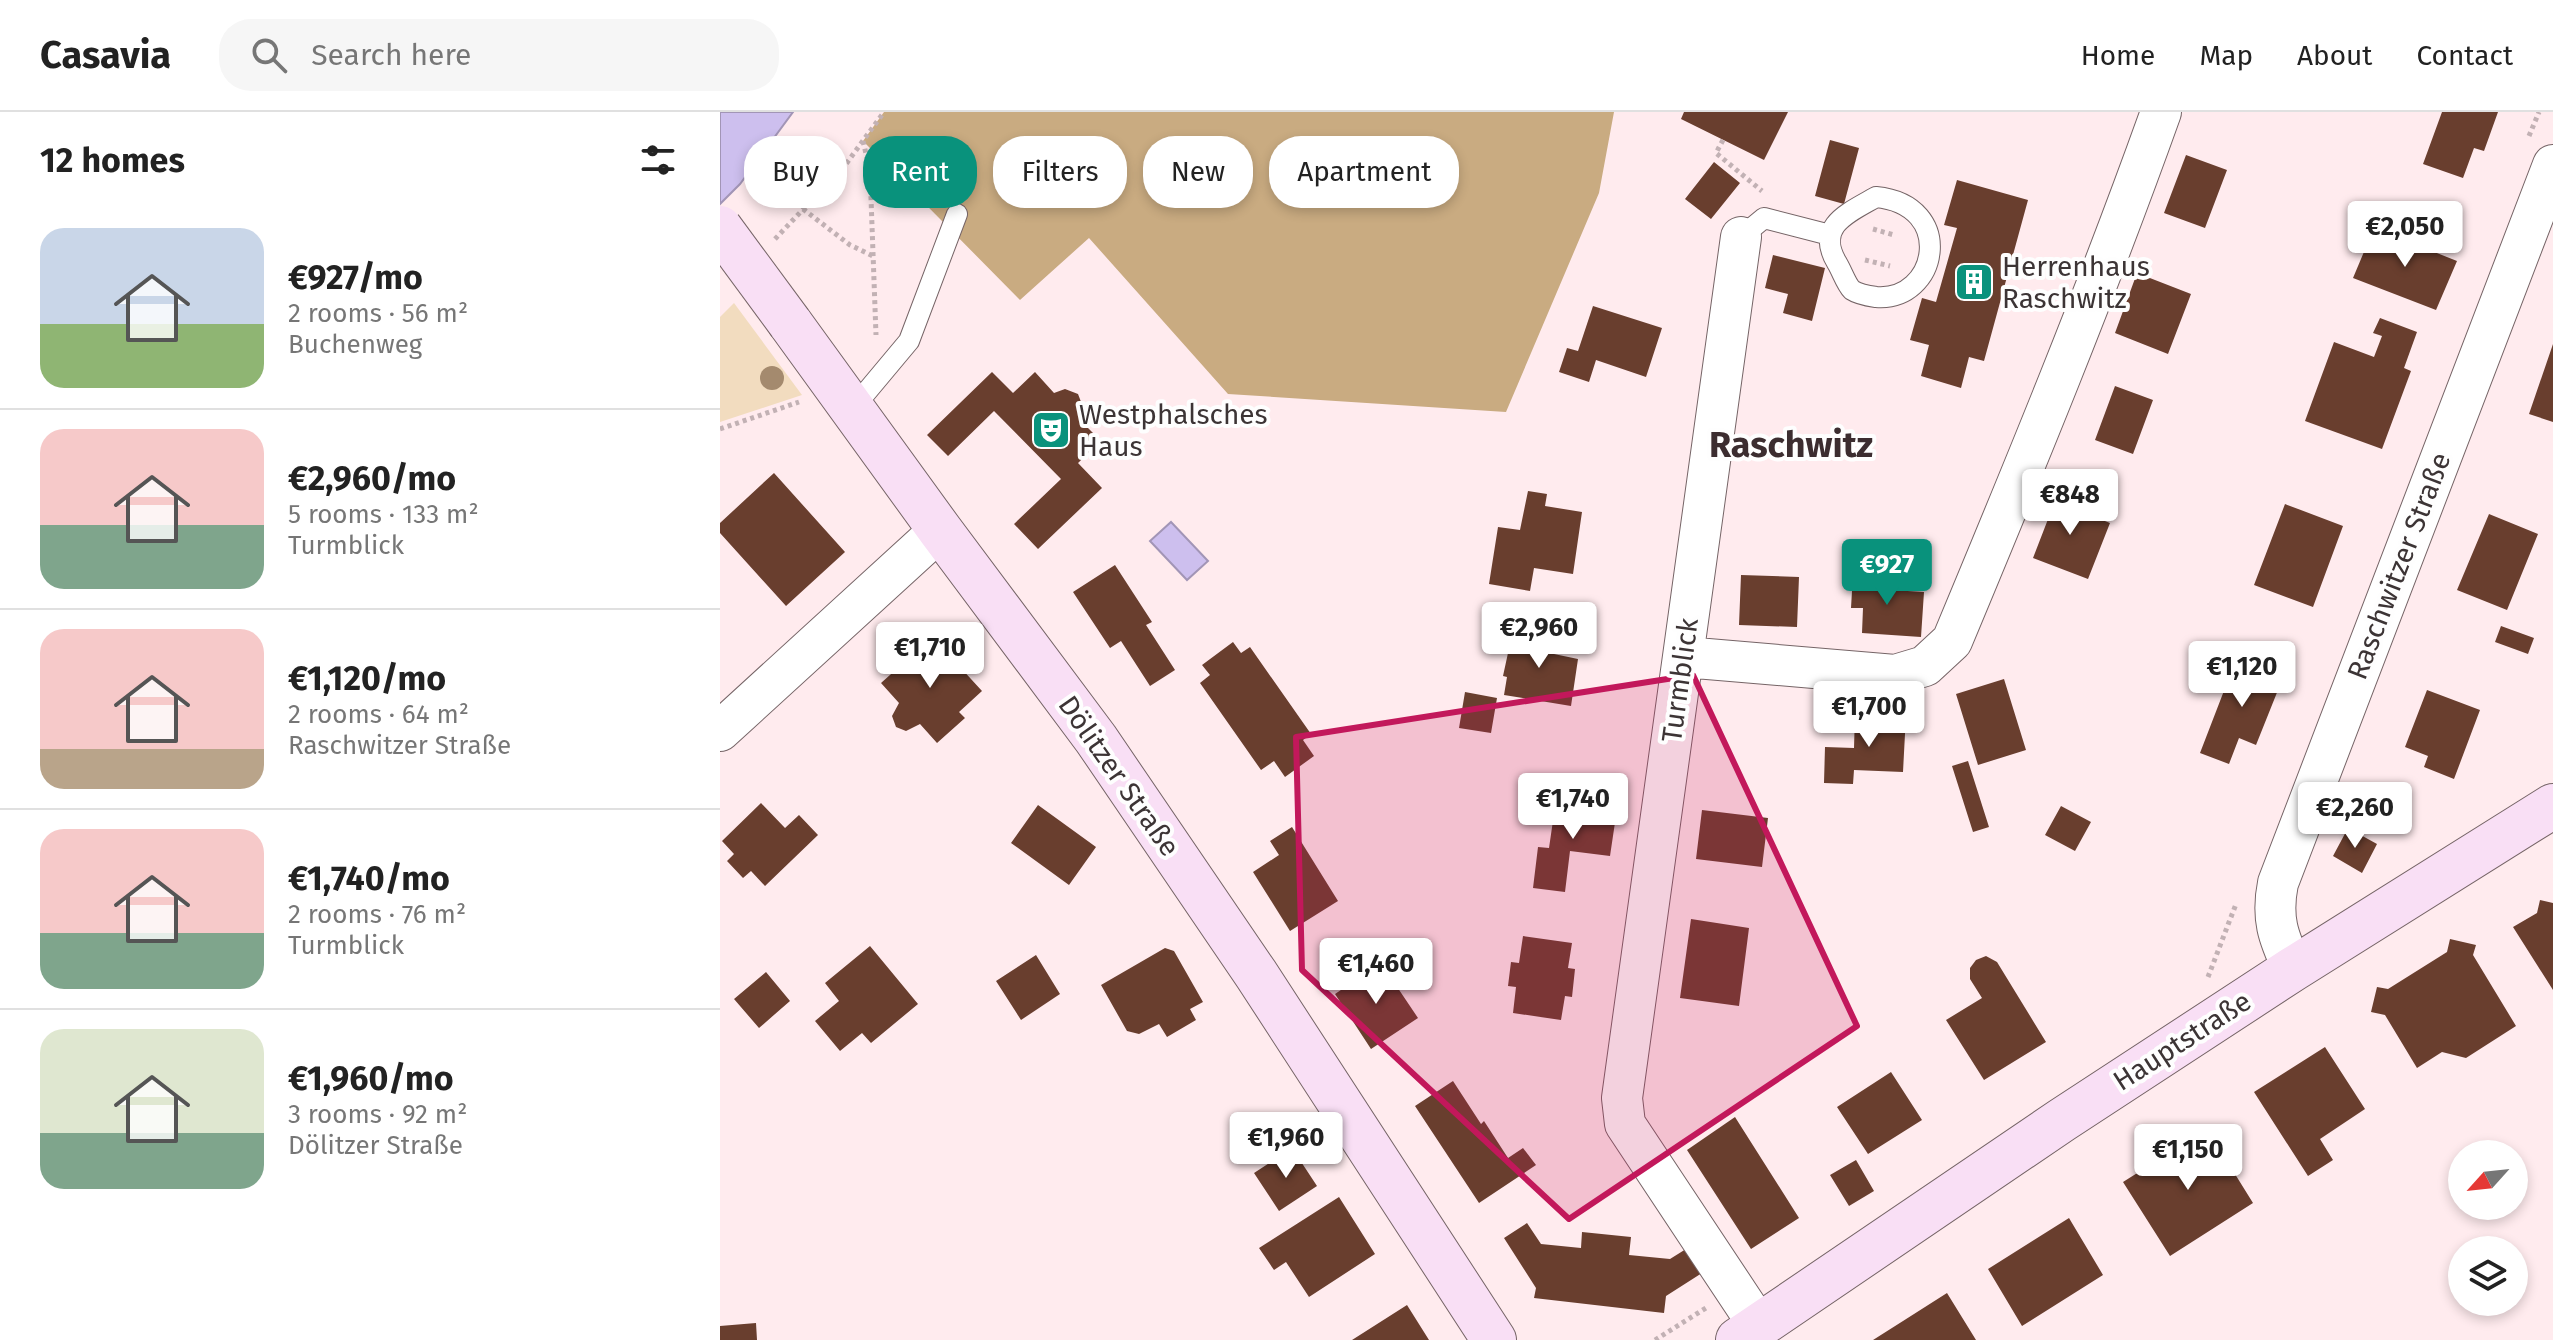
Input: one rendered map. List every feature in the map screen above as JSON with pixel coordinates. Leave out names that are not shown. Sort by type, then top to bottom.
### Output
[{"type":"main road","name":"Dölitzer Straße","points":[[720,228],[790,323],[851,394],[940,530],[1114,765],[1256,974],[1494,1340]]},
{"type":"main road","name":"Hauptstraße","points":[[1748,1333],[2049,1129],[2293,969],[2553,806]]},
{"type":"street","points":[[1684,657],[1895,675],[1925,666],[1952,641],[2074,344],[2161,112]]},
{"type":"street","name":"Raschwitzer Straße","points":[[2293,969],[2276,928],[2274,904],[2278,883],[2540,153]]},
{"type":"street","name":"Turmblick","points":[[1748,1333],[1625,1124],[1622,1098],[1658,826],[1753,228]]},
{"type":"street","points":[[720,731],[940,530]]},
{"type":"lane","points":[[1753,228],[1832,235],[1876,197],[1892,198],[1907,204],[1927,228],[1929,259],[1912,286],[1898,294],[1867,296],[1853,290],[1832,235]]},
{"type":"lane","points":[[851,394],[909,341],[957,214]]},
{"type":"path","points":[[867,136],[884,112]]},
{"type":"path","points":[[2539,112],[2540,153]]},
{"type":"path","points":[[1723,140],[1716,153],[1768,196],[1753,228]]},
{"type":"path","points":[[863,141],[846,164],[803,209],[850,245],[873,256]]},
{"type":"path","points":[[720,429],[805,399],[851,394],[877,358],[871,208]]},
{"type":"path","points":[[1832,235],[1930,244]]},
{"type":"path","points":[[1832,235],[1922,274]]},
{"type":"path","points":[[2206,982],[2239,896]]},
{"type":"path","points":[[1655,1340],[1718,1302]]},
{"type":"highlighted area","points":[[1693,675],[1857,1026],[1569,1219],[1302,970],[1296,737]]},
{"type":"shaded area","points":[[720,112],[793,112],[775,136],[744,136],[744,179],[720,204]]},
{"type":"shaded area","points":[[884,112],[1614,112],[1599,193],[1506,412],[1228,394],[1089,238],[1020,300],[929,208],[977,208],[977,136],[867,136]]},
{"type":"shaded area","points":[[734,303],[802,395],[720,422],[720,317]]},
{"type":"shaded area","points":[[1171,522],[1208,561],[1187,580],[1150,541]]},
{"type":"building","points":[[1684,112],[1788,112],[1764,160],[1681,119]]},
{"type":"building","points":[[2442,112],[2498,112],[2484,151],[2474,148],[2463,178],[2423,164]]},
{"type":"building","points":[[1830,140],[1859,148],[1844,204],[1815,196]]},
{"type":"building","points":[[2186,155],[2227,170],[2205,228],[2164,213]]},
{"type":"building","points":[[1714,162],[1740,183],[1711,219],[1685,199]]},
{"type":"building","name":"Herrenhaus Raschwitz","points":[[1957,180],[2028,200],[1984,361],[1969,357],[1961,388],[1921,376],[1929,345],[1910,340],[1922,298],[1936,302],[1957,228],[1944,225]]},
{"type":"building","points":[[2374,228],[2457,261],[2436,310],[2353,278]]},
{"type":"building","points":[[1773,255],[1825,268],[1812,321],[1783,313],[1788,294],[1765,288]]},
{"type":"building","points":[[2137,273],[2191,294],[2168,354],[2115,333]]},
{"type":"building","points":[[1593,306],[1662,328],[1646,377],[1596,360],[1589,382],[1559,372],[1567,348],[1578,351]]},
{"type":"building","points":[[2380,318],[2417,332],[2404,368],[2411,371],[2382,449],[2305,421],[2334,342],[2374,357],[2382,336],[2373,333]]},
{"type":"building","points":[[2553,344],[2553,422],[2529,414]]},
{"type":"building","points":[[992,372],[1013,393],[1035,372],[1054,393],[1065,389],[1078,394],[1083,407],[1079,419],[1101,441],[1078,463],[1102,488],[1038,549],[1014,524],[1061,479],[994,411],[948,456],[927,435]]},
{"type":"building","points":[[2115,386],[2153,400],[2133,454],[2095,440]]},
{"type":"building","points":[[774,473],[845,552],[786,606],[720,533],[720,523]]},
{"type":"building","points":[[1528,491],[1547,494],[1545,506],[1582,512],[1573,574],[1534,568],[1530,591],[1489,584],[1498,527],[1520,530]]},
{"type":"building","points":[[2051,492],[2079,503],[2077,510],[2110,523],[2088,579],[2033,558],[2050,514],[2043,511]]},
{"type":"building","points":[[2285,504],[2343,526],[2313,607],[2254,585]]},
{"type":"building","points":[[2489,514],[2538,534],[2507,610],[2457,590]]},
{"type":"building","points":[[1115,565],[1152,622],[1146,625],[1175,670],[1150,686],[1121,641],[1110,648],[1073,592]]},
{"type":"building","points":[[1853,574],[1892,576],[1891,590],[1924,592],[1921,637],[1862,633],[1863,608],[1851,608]]},
{"type":"building","points":[[1741,575],[1799,577],[1797,627],[1739,625]]},
{"type":"building","points":[[2501,626],[2534,638],[2528,654],[2495,642]]},
{"type":"building","points":[[1513,630],[1557,637],[1554,654],[1578,659],[1571,706],[1504,695],[1507,677],[1503,676]]},
{"type":"building","points":[[922,637],[933,637],[944,643],[949,655],[982,691],[959,712],[965,718],[937,743],[920,724],[906,731],[896,727],[892,716],[899,703],[881,683],[909,658]]},
{"type":"building","points":[[1233,642],[1241,653],[1250,647],[1311,734],[1303,740],[1314,756],[1285,777],[1274,761],[1261,770],[1200,683],[1210,675],[1202,665]]},
{"type":"building","points":[[2237,657],[2284,675],[2256,745],[2239,738],[2229,764],[2200,753]]},
{"type":"building","points":[[2004,679],[2026,750],[1978,765],[1956,694]]},
{"type":"building","points":[[2427,690],[2480,710],[2454,779],[2424,767],[2428,756],[2405,747]]},
{"type":"building","points":[[1465,692],[1497,698],[1491,733],[1459,728]]},
{"type":"building","points":[[1855,714],[1906,715],[1903,772],[1854,770],[1853,784],[1824,783],[1825,747],[1854,748]]},
{"type":"building","points":[[1968,761],[1989,827],[1973,832],[1952,766]]},
{"type":"building","points":[[1556,800],[1617,809],[1610,856],[1570,851],[1565,892],[1533,888],[1538,847],[1549,848]]},
{"type":"building","points":[[761,803],[785,828],[799,815],[818,835],[765,886],[751,871],[743,878],[727,861],[734,854],[722,841]]},
{"type":"building","points":[[1038,805],[1096,847],[1069,885],[1011,843]]},
{"type":"building","points":[[2061,806],[2091,822],[2075,851],[2045,835]]},
{"type":"building","points":[[1702,810],[1768,818],[1762,867],[1696,859]]},
{"type":"building","points":[[1292,827],[1338,901],[1290,931],[1253,872],[1279,855],[1270,841]]},
{"type":"building","points":[[2348,828],[2377,844],[2362,873],[2333,856]]},
{"type":"building","points":[[2540,900],[2553,903],[2553,990],[2513,927],[2537,913]]},
{"type":"building","points":[[1691,919],[1749,928],[1739,1006],[1680,998]]},
{"type":"building","points":[[1523,936],[1572,943],[1568,968],[1575,969],[1572,997],[1565,996],[1561,1020],[1513,1013],[1516,987],[1508,986],[1511,962],[1519,963]]},
{"type":"building","points":[[2450,939],[2476,945],[2473,955],[2516,1026],[2466,1058],[2442,1052],[2417,1068],[2385,1015],[2371,1012],[2377,987],[2388,989],[2447,952]]},
{"type":"building","points":[[870,946],[918,1004],[871,1043],[862,1033],[840,1051],[815,1021],[839,1001],[825,983]]},
{"type":"building","points":[[1165,948],[1174,951],[1203,1002],[1190,1009],[1196,1020],[1167,1037],[1159,1024],[1139,1034],[1127,1031],[1101,985]]},
{"type":"building","points":[[1036,955],[1060,994],[1021,1020],[996,981]]},
{"type":"building","points":[[1986,956],[1997,962],[2046,1042],[1984,1080],[1946,1020],[1982,998],[1970,979],[1970,968],[1976,960]]},
{"type":"building","points":[[1381,963],[1418,1018],[1371,1049],[1335,994]]},
{"type":"building","points":[[766,972],[790,1001],[759,1028],[734,999]]},
{"type":"building","points":[[2325,1047],[2365,1109],[2320,1139],[2333,1160],[2308,1176],[2254,1092]]},
{"type":"building","points":[[1891,1072],[1922,1120],[1868,1154],[1837,1107]]},
{"type":"building","points":[[1453,1081],[1508,1158],[1523,1148],[1536,1165],[1479,1203],[1415,1106]]},
{"type":"building","points":[[1735,1117],[1799,1218],[1751,1249],[1687,1150]]},
{"type":"building","points":[[2207,1129],[2253,1203],[2170,1256],[2123,1182]]},
{"type":"building","points":[[1292,1148],[1317,1186],[1279,1211],[1254,1173]]},
{"type":"building","points":[[1856,1160],[1874,1191],[1849,1206],[1830,1175]]},
{"type":"building","points":[[1339,1197],[1375,1254],[1309,1297],[1286,1262],[1274,1270],[1259,1248]]},
{"type":"building","points":[[2069,1218],[2103,1275],[2022,1326],[1988,1269]]},
{"type":"building","points":[[1527,1223],[1541,1244],[1581,1248],[1582,1232],[1631,1237],[1629,1255],[1670,1259],[1686,1249],[1702,1273],[1666,1296],[1664,1313],[1534,1298],[1536,1288],[1504,1238]]},
{"type":"building","points":[[1947,1293],[1976,1340],[1873,1340],[1903,1321]]},
{"type":"building","points":[[1407,1305],[1429,1340],[1352,1340]]},
{"type":"building","points":[[756,1323],[757,1340],[720,1340],[720,1326]]},
{"type":"place","name":"Herrenhaus Raschwitz","points":[[1974,282]]},
{"type":"place","name":"Westphalsches Haus","points":[[1051,430]]},
{"type":"district","name":"Raschwitz","points":[[1791,445]]}]
